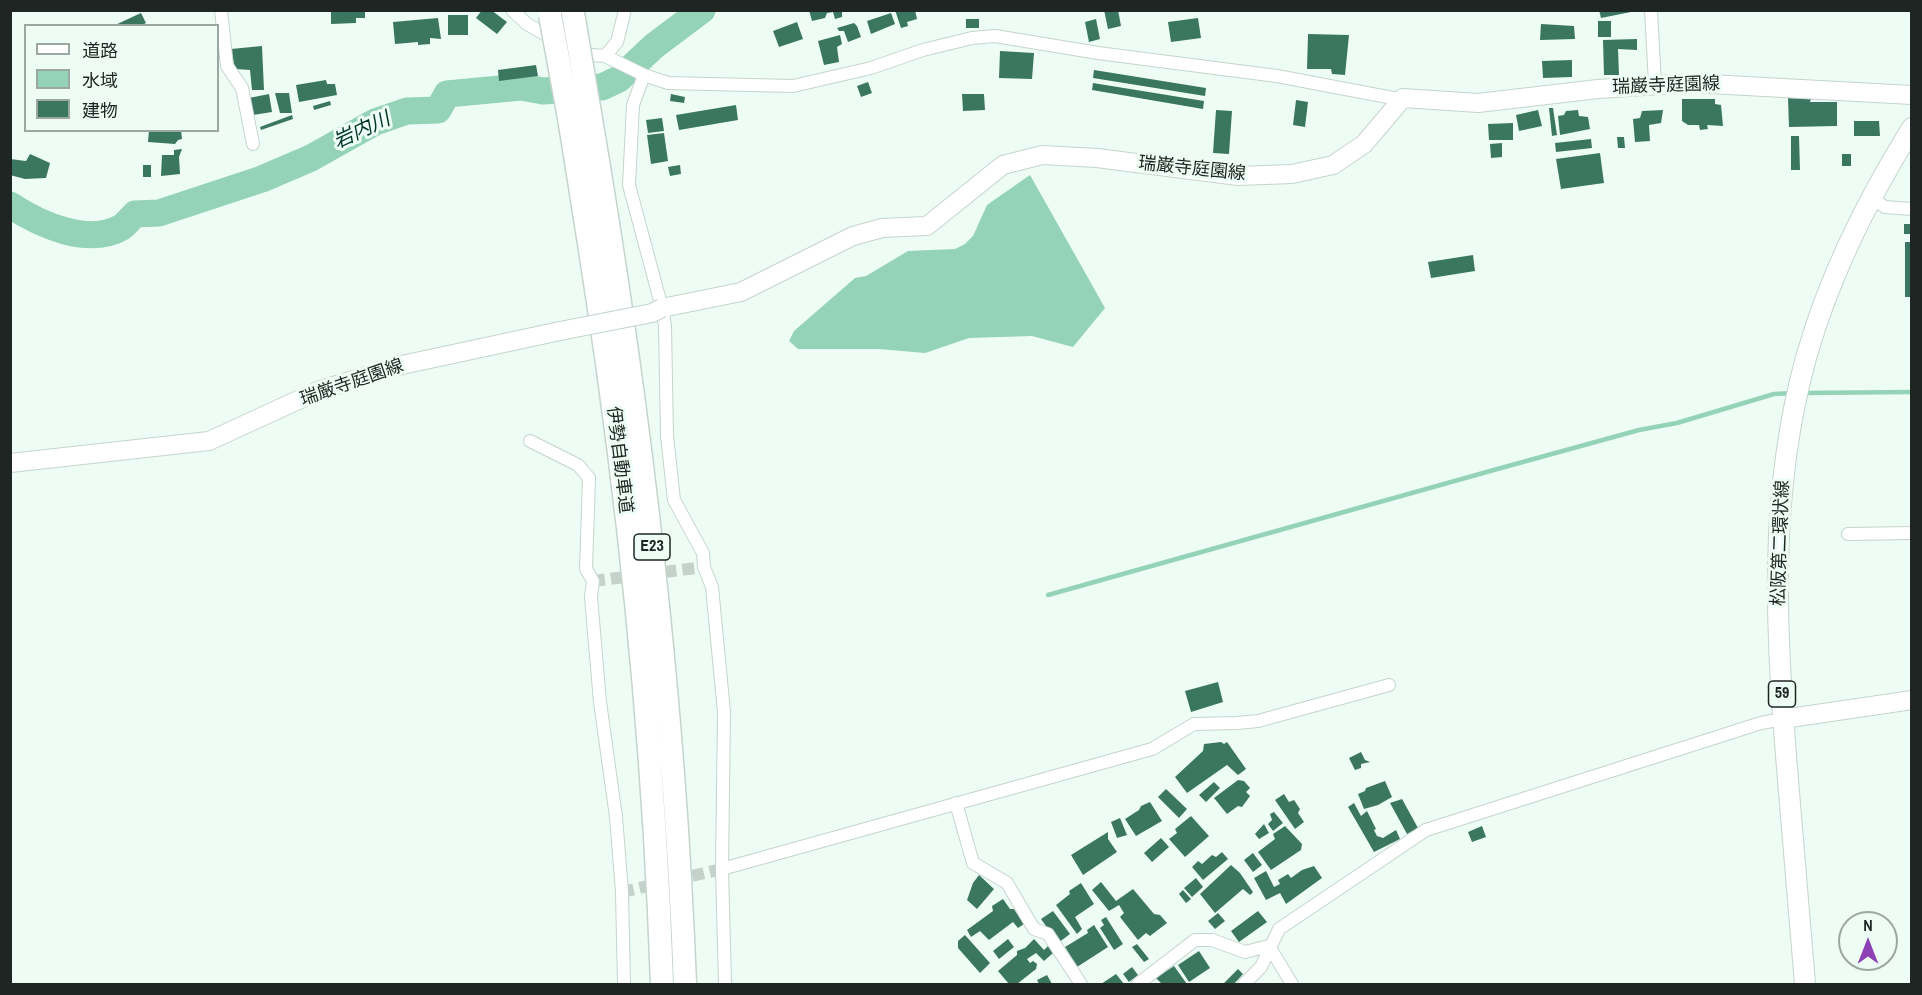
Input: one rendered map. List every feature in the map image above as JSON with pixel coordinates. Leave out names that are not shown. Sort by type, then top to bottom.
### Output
[{"type":"highway","name":"伊勢自動車道","points":[[572,12],[580,116],[641,652],[662,984]]},
{"type":"highway","name":"伊勢自動車道","points":[[549,13],[580,116],[612,238],[649,520],[663,650],[685,984]]},
{"type":"main road","name":"瑞巌寺庭園線","points":[[662,308],[741,292],[853,236],[882,228],[927,226],[1003,165],[1042,155],[1097,158],[1238,176],[1292,174],[1332,165],[1364,144],[1403,98],[1478,103],[1655,84],[1735,84],[1911,95]]},
{"type":"main road","name":"松阪第二環状線","points":[[1804,984],[1783,718],[1777,605],[1777,547],[1784,470],[1800,379],[1826,297],[1846,247],[1911,128]]},
{"type":"main road","name":"瑞厳寺庭園線","points":[[10,463],[209,441],[320,390],[402,365],[651,313],[662,308]]},
{"type":"main road","points":[[1783,718],[1911,700]]},
{"type":"street","points":[[220,10],[227,66],[242,88],[253,144]]},
{"type":"street","points":[[512,10],[527,24],[543,34],[591,55],[604,56],[644,75],[668,83],[793,86],[871,68],[964,40],[995,36],[1098,53],[1277,76],[1403,98]]},
{"type":"street","points":[[604,56],[617,42],[625,10]]},
{"type":"street","points":[[1651,10],[1655,84]]},
{"type":"street","points":[[644,75],[633,105],[628,185],[665,326],[667,436],[674,500],[703,553],[704,567],[712,587],[724,712],[722,868],[725,984]]},
{"type":"street","points":[[1871,198],[1885,207],[1911,209]]},
{"type":"street","points":[[530,441],[578,465],[589,478],[586,569],[593,581],[591,597],[600,702],[616,817],[622,892],[624,984]]},
{"type":"street","points":[[1848,534],[1911,533]]},
{"type":"street","points":[[722,868],[1152,749],[1194,724],[1258,720],[1389,685]]},
{"type":"street","points":[[1244,984],[1260,967],[1279,929],[1426,830],[1761,723],[1783,718]]},
{"type":"street","points":[[956,803],[972,863],[1007,883],[1034,929],[1048,934],[1081,984]]},
{"type":"street","points":[[1138,984],[1196,940],[1212,940],[1245,952],[1269,946]]},
{"type":"street","points":[[1269,946],[1292,984]]},
{"type":"water","points":[[1030,175],[1105,308],[1073,347],[1032,336],[969,338],[925,353],[879,349],[798,349],[789,341],[794,331],[855,278],[866,276],[908,251],[955,249],[965,244],[973,236],[987,205]]},
{"type":"building","points":[[331,10],[365,10],[365,18],[356,18],[356,23],[331,24]]},
{"type":"building","points":[[482,10],[491,10],[507,22],[497,34],[476,18]]},
{"type":"building","points":[[809,10],[842,10],[842,17],[835,19],[833,12],[827,13],[825,18],[812,21]]},
{"type":"building","points":[[895,10],[915,10],[917,19],[907,22],[908,26],[901,28]]},
{"type":"building","points":[[1104,10],[1118,10],[1121,26],[1108,29]]},
{"type":"building","points":[[1599,10],[1631,10],[1631,12],[1601,18]]},
{"type":"building","points":[[141,13],[146,23],[144,24],[117,24]]},
{"type":"building","points":[[891,13],[895,24],[871,34],[867,21]]},
{"type":"building","points":[[448,15],[468,15],[468,35],[448,35]]},
{"type":"building","points":[[438,18],[441,39],[430,38],[430,44],[418,45],[418,42],[395,44],[393,22]]},
{"type":"building","points":[[1198,18],[1201,38],[1171,42],[1168,22]]},
{"type":"building","points":[[966,19],[979,19],[979,28],[966,28]]},
{"type":"building","points":[[1096,19],[1100,39],[1089,42],[1085,22]]},
{"type":"building","points":[[1598,21],[1611,21],[1611,37],[1598,37]]},
{"type":"building","points":[[797,22],[803,39],[779,47],[773,31]]},
{"type":"building","points":[[854,23],[861,37],[848,42],[844,31],[839,31],[837,28]]},
{"type":"building","points":[[1541,24],[1574,26],[1575,39],[1540,40]]},
{"type":"building","points":[[1308,34],[1349,35],[1345,75],[1332,74],[1331,69],[1307,69]]},
{"type":"building","points":[[840,35],[842,44],[837,47],[839,62],[824,65],[818,41]]},
{"type":"building","points":[[1637,39],[1637,50],[1618,49],[1619,75],[1604,75],[1603,40]]},
{"type":"building","points":[[262,46],[264,90],[252,90],[250,70],[235,69],[231,49]]},
{"type":"building","points":[[1000,51],[1034,53],[1032,79],[999,78]]},
{"type":"building","points":[[1572,60],[1572,77],[1543,78],[1542,61]]},
{"type":"building","points":[[536,65],[538,76],[499,81],[498,70]]},
{"type":"building","points":[[1094,70],[1206,88],[1205,96],[1093,78]]},
{"type":"building","points":[[326,80],[327,84],[335,84],[337,95],[299,102],[296,85]]},
{"type":"building","points":[[868,82],[872,93],[861,97],[857,86]]},
{"type":"building","points":[[1093,83],[1204,101],[1203,109],[1092,90]]},
{"type":"building","points":[[275,93],[289,93],[292,113],[280,113]]},
{"type":"building","points":[[269,94],[272,112],[253,115],[249,98]]},
{"type":"building","points":[[671,94],[685,97],[684,103],[670,101]]},
{"type":"building","points":[[962,94],[984,94],[985,110],[963,111]]},
{"type":"building","points":[[1788,98],[1811,99],[1810,102],[1837,102],[1837,126],[1789,127]]},
{"type":"building","points":[[1682,99],[1715,99],[1715,104],[1721,105],[1723,126],[1707,125],[1708,129],[1700,130],[1699,125],[1688,125],[1682,121]]},
{"type":"building","points":[[1296,100],[1308,102],[1305,127],[1293,125]]},
{"type":"building","points":[[330,101],[331,105],[314,110],[313,106]]},
{"type":"building","points":[[736,105],[738,120],[679,130],[676,115]]},
{"type":"building","points":[[1549,108],[1553,108],[1557,135],[1552,136]]},
{"type":"building","points":[[1216,110],[1232,111],[1229,154],[1213,153]]},
{"type":"building","points":[[1538,110],[1542,126],[1519,131],[1516,115]]},
{"type":"building","points":[[1578,110],[1579,116],[1588,117],[1590,129],[1560,135],[1558,116],[1564,115],[1566,111]]},
{"type":"building","points":[[1663,110],[1661,123],[1649,125],[1650,141],[1635,142],[1633,119],[1640,118],[1642,111]]},
{"type":"building","points":[[292,115],[293,119],[261,130],[260,127]]},
{"type":"building","points":[[662,118],[664,131],[648,133],[646,120]]},
{"type":"building","points":[[1854,121],[1879,121],[1880,136],[1854,136]]},
{"type":"building","points":[[1513,123],[1513,140],[1489,140],[1488,124]]},
{"type":"building","points":[[149,132],[181,132],[182,139],[175,144],[148,142]]},
{"type":"building","points":[[664,133],[668,161],[651,164],[647,135]]},
{"type":"building","points":[[1791,136],[1799,136],[1800,170],[1791,170]]},
{"type":"building","points":[[1617,137],[1624,137],[1625,148],[1618,148]]},
{"type":"building","points":[[1591,139],[1592,148],[1556,152],[1555,143]]},
{"type":"building","points":[[1502,143],[1502,157],[1491,158],[1490,144]]},
{"type":"building","points":[[182,149],[179,157],[180,174],[161,176],[162,155],[174,155],[174,150]]},
{"type":"building","points":[[1600,153],[1604,183],[1561,189],[1556,159]]},
{"type":"building","points":[[30,154],[50,163],[46,178],[25,179],[10,175],[10,159],[26,161]]},
{"type":"building","points":[[1842,154],[1851,154],[1851,166],[1842,166]]},
{"type":"building","points":[[143,165],[151,165],[151,177],[143,177]]},
{"type":"building","points":[[680,165],[681,174],[670,176],[668,167]]},
{"type":"building","points":[[1904,224],[1912,224],[1912,234],[1904,234]]},
{"type":"building","points":[[1905,242],[1912,242],[1912,297],[1905,297]]},
{"type":"building","points":[[1473,255],[1475,271],[1431,278],[1428,262]]},
{"type":"building","points":[[1218,682],[1223,702],[1191,712],[1185,691]]},
{"type":"building","points":[[1221,742],[1224,744],[1227,742],[1246,769],[1238,775],[1227,765],[1187,793],[1175,777],[1203,751],[1204,744]]},
{"type":"building","points":[[1361,752],[1365,760],[1370,762],[1361,764],[1361,768],[1355,770],[1349,758]]},
{"type":"building","points":[[1238,780],[1244,781],[1250,788],[1246,792],[1250,796],[1242,807],[1238,806],[1227,814],[1214,798]]},
{"type":"building","points":[[1385,781],[1392,797],[1378,805],[1364,809],[1358,794],[1366,788]]},
{"type":"building","points":[[1214,782],[1220,788],[1206,802],[1199,795]]},
{"type":"building","points":[[1166,789],[1187,809],[1179,818],[1158,797]]},
{"type":"building","points":[[1284,794],[1289,802],[1294,800],[1300,809],[1298,813],[1304,822],[1295,829],[1275,800]]},
{"type":"building","points":[[1402,799],[1418,828],[1407,834],[1390,803]]},
{"type":"building","points":[[1150,802],[1162,821],[1136,836],[1125,819]]},
{"type":"building","points":[[1354,803],[1361,816],[1367,811],[1377,836],[1383,838],[1396,830],[1400,839],[1374,852],[1348,807]]},
{"type":"building","points":[[1274,812],[1283,823],[1273,831],[1268,824],[1272,820],[1270,814]]},
{"type":"building","points":[[1191,816],[1209,836],[1185,857],[1169,839],[1177,833],[1175,829]]},
{"type":"building","points":[[1120,818],[1127,835],[1117,838],[1111,822]]},
{"type":"building","points":[[1264,824],[1269,833],[1259,839],[1255,834]]},
{"type":"building","points":[[1285,826],[1302,844],[1301,850],[1271,870],[1258,852],[1275,839],[1273,834]]},
{"type":"building","points":[[1482,826],[1486,837],[1472,842],[1468,832]]},
{"type":"building","points":[[1108,832],[1108,839],[1117,852],[1083,875],[1071,855]]},
{"type":"building","points":[[1161,838],[1169,847],[1152,862],[1144,853]]},
{"type":"building","points":[[1222,852],[1228,859],[1203,880],[1192,867],[1198,861],[1202,864],[1212,855],[1216,857]]},
{"type":"building","points":[[1253,853],[1262,865],[1253,872],[1244,860]]},
{"type":"building","points":[[1231,865],[1240,873],[1253,892],[1250,895],[1243,889],[1215,913],[1200,894]]},
{"type":"building","points":[[1314,866],[1322,878],[1286,904],[1280,893],[1266,900],[1254,878],[1266,871],[1274,887],[1280,884],[1278,880],[1288,874],[1291,878],[1302,870]]},
{"type":"building","points":[[979,875],[994,889],[977,909],[967,900],[973,883]]},
{"type":"building","points":[[1196,878],[1203,887],[1192,897],[1184,888]]},
{"type":"building","points":[[1101,882],[1116,901],[1133,889],[1154,914],[1160,915],[1167,923],[1150,936],[1146,933],[1138,940],[1120,917],[1124,913],[1119,905],[1109,911],[1092,890]]},
{"type":"building","points":[[1081,883],[1094,904],[1075,917],[1082,929],[1077,934],[1056,905],[1070,894],[1069,891]]},
{"type":"building","points":[[1183,890],[1191,899],[1186,903],[1179,894]]},
{"type":"building","points":[[1003,899],[1010,909],[1014,909],[1024,924],[1018,928],[1013,922],[989,940],[980,931],[971,937],[967,930],[993,911],[992,906]]},
{"type":"building","points":[[1053,911],[1070,934],[1058,943],[1041,919]]},
{"type":"building","points":[[1258,911],[1267,922],[1239,942],[1231,931]]},
{"type":"building","points":[[1218,913],[1225,921],[1215,929],[1208,921]]},
{"type":"building","points":[[1106,917],[1123,944],[1114,950],[1100,928],[1104,925],[1101,920]]},
{"type":"building","points":[[1094,925],[1108,947],[1077,967],[1065,947],[1088,933],[1087,930]]},
{"type":"building","points":[[965,935],[990,963],[980,973],[958,948],[958,941]]},
{"type":"building","points":[[1008,939],[1014,947],[999,959],[993,951]]},
{"type":"building","points":[[1034,939],[1044,950],[1048,946],[1053,953],[1044,961],[1036,953],[1027,959],[1030,963],[1033,961],[1037,964],[1036,969],[1017,984],[1009,984],[998,971],[1017,955],[1017,951],[1025,948]]},
{"type":"building","points":[[1137,944],[1149,959],[1144,962],[1132,947]]},
{"type":"building","points":[[1199,951],[1210,968],[1189,982],[1178,965]]},
{"type":"building","points":[[1174,966],[1187,984],[1162,984],[1156,978]]},
{"type":"building","points":[[1132,967],[1138,975],[1129,982],[1123,974]]},
{"type":"building","points":[[1238,969],[1243,974],[1234,984],[1223,984]]},
{"type":"building","points":[[1116,974],[1124,984],[1101,984]]},
{"type":"building","points":[[1047,975],[1052,984],[1039,984],[1037,980]]},
{"type":"waterway","name":"岩内川","points":[[10,205],[49,226],[64,231],[94,235],[109,233],[122,227],[135,214],[159,213],[262,179],[311,158],[375,122],[407,111],[438,110],[447,94],[521,87],[543,91],[602,87],[619,79],[654,46],[702,10]]},
{"type":"waterway","points":[[1803,393],[1912,392]]},
{"type":"waterway","points":[[1048,595],[1639,430],[1677,423],[1774,394],[1792,393]]},
{"type":"tunnel","points":[[593,581],[704,567]]},
{"type":"tunnel","points":[[622,892],[722,869]]}]
